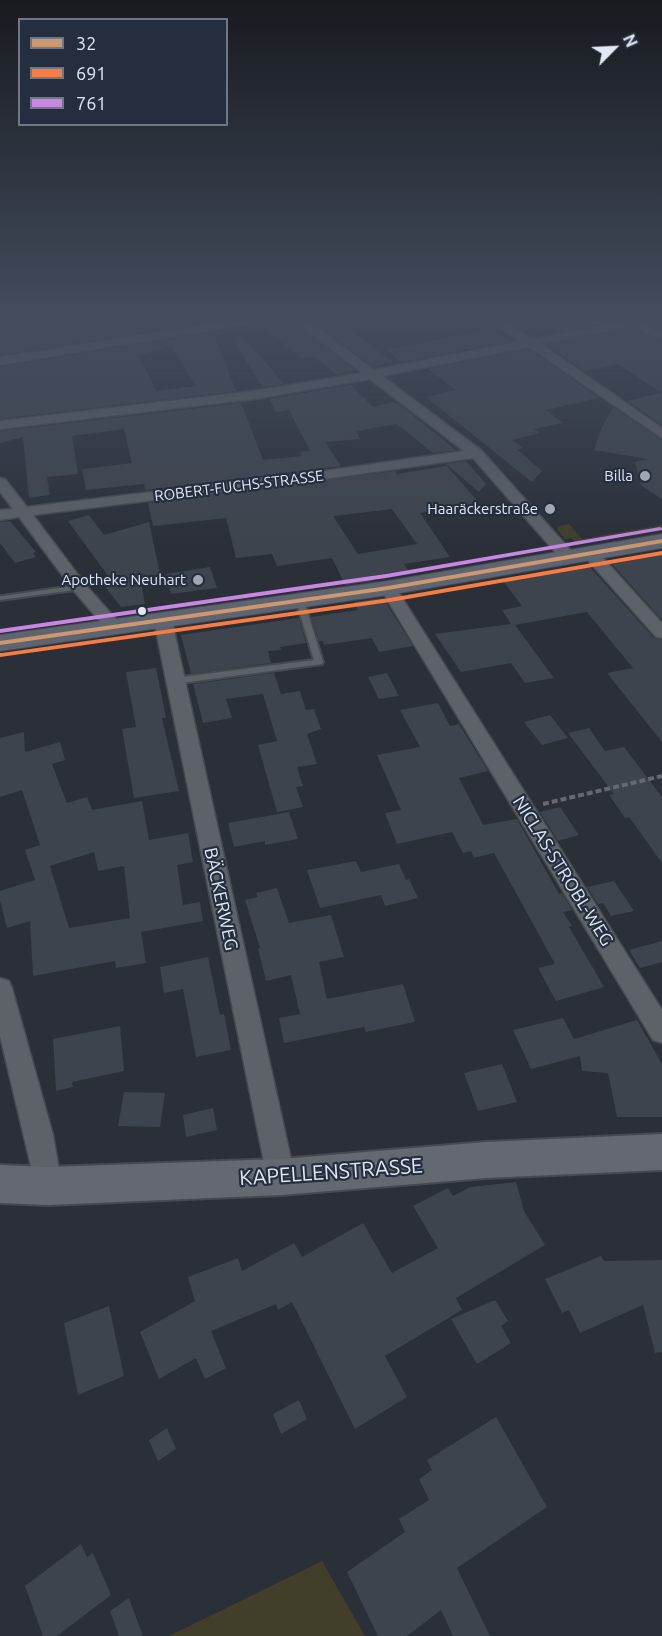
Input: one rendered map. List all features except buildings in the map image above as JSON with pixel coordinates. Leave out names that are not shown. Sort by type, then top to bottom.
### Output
[{"type":"main road","points":[[0,643],[388,588],[662,541]]},
{"type":"main road","name":"KAPELLENSTRASSE","points":[[0,1184],[48,1186],[280,1177],[486,1160],[662,1152]]},
{"type":"street","points":[[0,425],[234,397]]},
{"type":"street","points":[[405,397],[476,453],[662,633]]},
{"type":"street","points":[[609,397],[662,434]]},
{"type":"street","name":"ROBERT-FUCHS-STRASSE","points":[[0,515],[324,476],[476,453]]},
{"type":"street","points":[[0,482],[79,587],[114,627]]},
{"type":"street","name":"NICLAS-STROBL-WEG","points":[[388,588],[662,1032]]},
{"type":"street","name":"BÄCKERWEG","points":[[163,621],[280,1177]]},
{"type":"street","points":[[0,988],[39,1135],[48,1186]]},
{"type":"lane","points":[[3,598],[79,587]]},
{"type":"lane","points":[[174,681],[319,662],[300,601]]},
{"type":"path","points":[[523,808],[662,776]]},
{"type":"shaded area","points":[[569,524],[582,539],[662,525],[662,529],[576,544],[571,538],[565,539],[557,529],[559,526]]},
{"type":"shaded area","points":[[322,1561],[365,1636],[169,1636]]},
{"type":"transit line","name":"761","points":[[0,631],[386,576],[660,529]]},
{"type":"transit line","name":"32","points":[[0,643],[388,588],[662,541]]},
{"type":"transit line","name":"691","points":[[2,655],[390,600],[662,553]]},
{"type":"place","name":"Billa","points":[[645,476]]},
{"type":"place","name":"Haaräckerstraße","points":[[550,509]]},
{"type":"place","name":"Apotheke Neuhart","points":[[198,580]]}]
